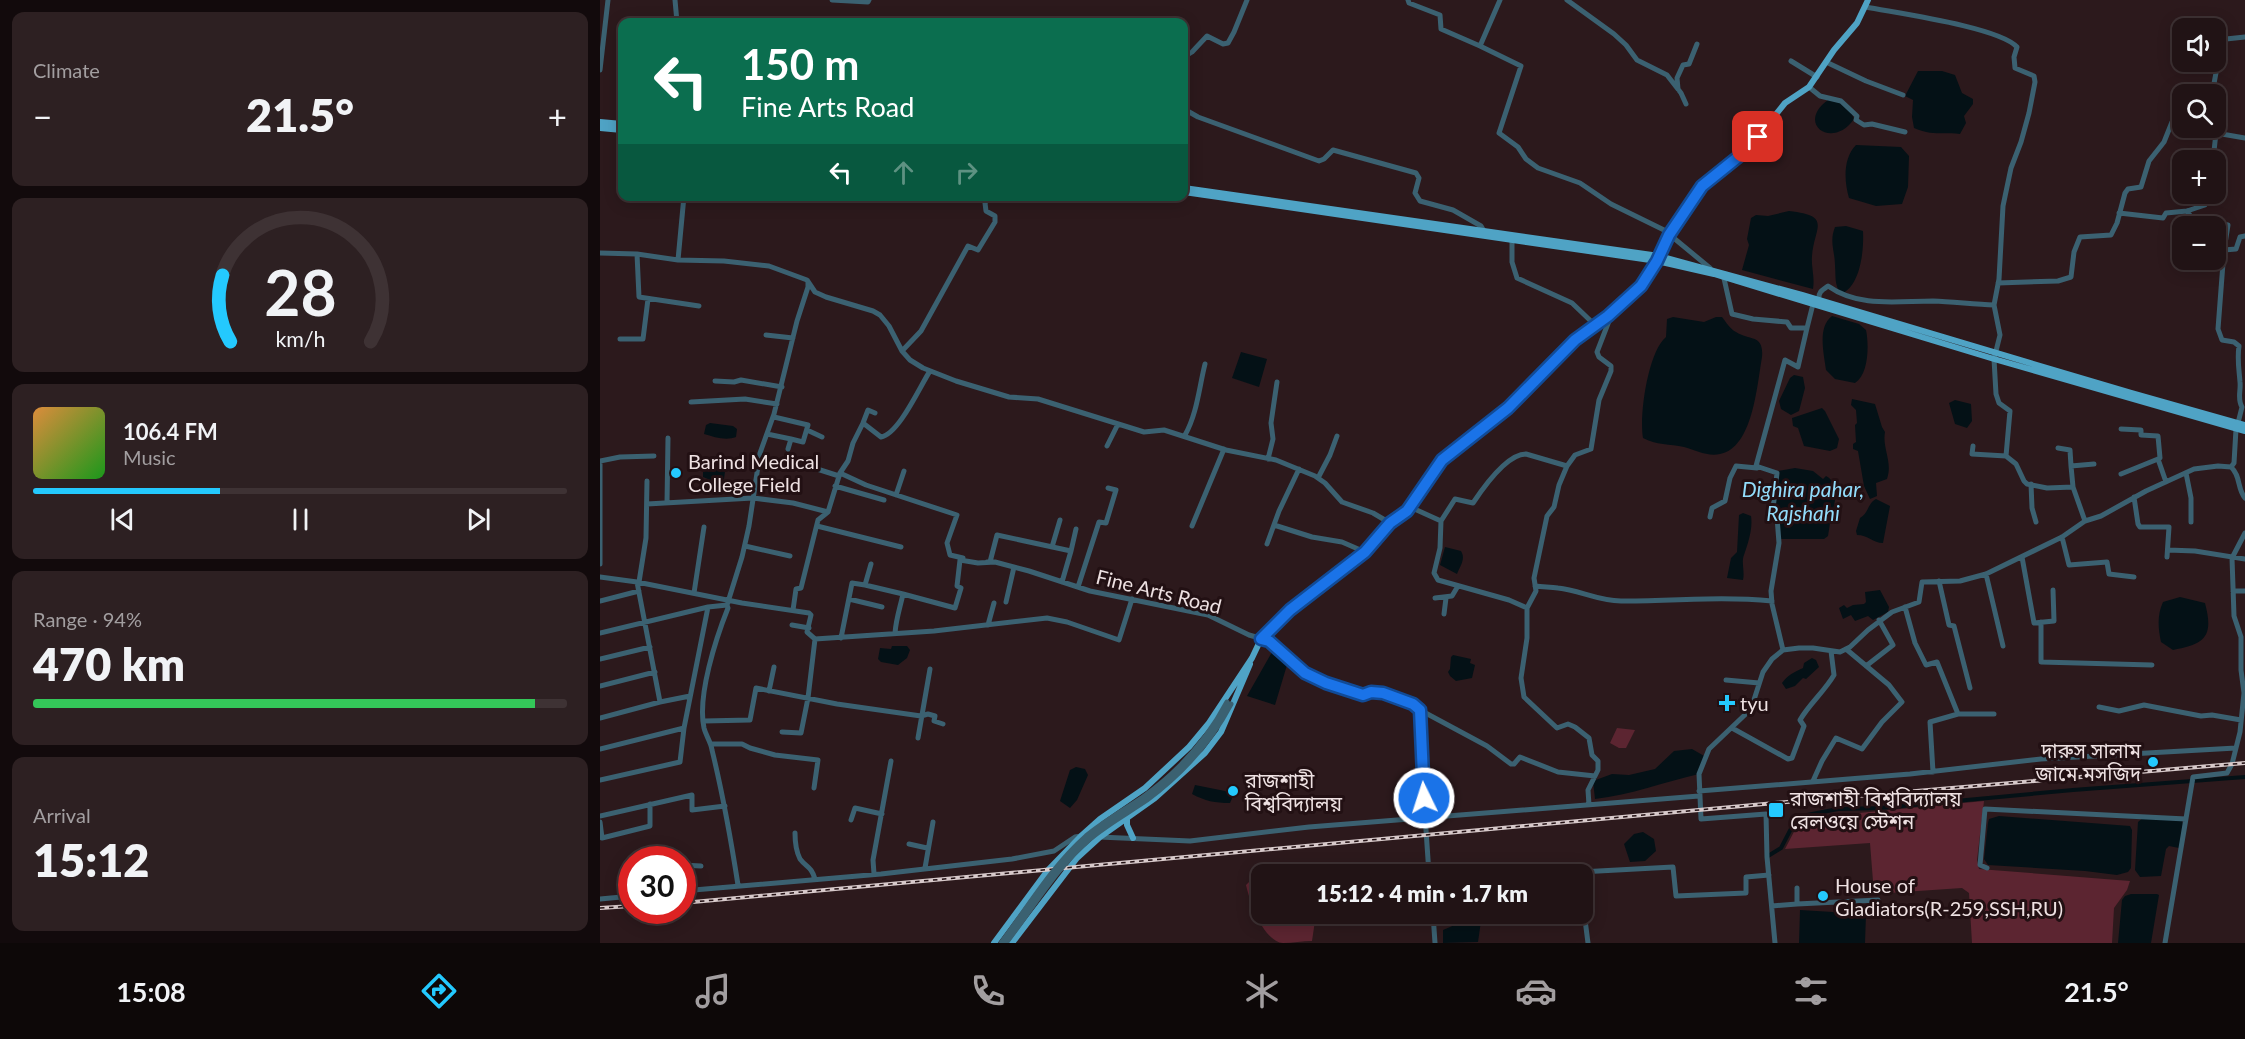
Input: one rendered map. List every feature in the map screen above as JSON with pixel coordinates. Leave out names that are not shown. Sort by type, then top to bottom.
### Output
[{"type":"main road","points":[[994,943],[1048,870],[1081,836],[1100,819],[1145,788],[1189,747],[1233,687],[1261,639],[1290,610],[1365,552],[1390,523],[1410,507],[1442,460],[1508,408],[1575,340],[1608,316],[1641,286],[1658,259],[1669,235],[1702,186],[1748,149],[1785,103],[1809,87],[1857,23],[1867,3]]},
{"type":"main road","points":[[600,122],[618,124]]},
{"type":"main road","points":[[600,128],[618,130]]},
{"type":"main road","points":[[1188,191],[1484,231],[1512,238]]},
{"type":"main road","points":[[1188,191],[1658,259],[1710,268],[1723,275]]},
{"type":"main road","points":[[1658,259],[1723,275],[2240,426],[2245,431]]},
{"type":"main road","points":[[1012,943],[1068,868],[1100,837],[1155,798],[1205,753],[1221,732],[1247,675],[1252,658]]},
{"type":"main road","points":[[1128,816],[1128,833],[1133,838]]},
{"type":"street","points":[[600,70],[608,0]]},
{"type":"street","points":[[675,0],[677,18]]},
{"type":"street","points":[[832,0],[868,2],[869,0]]},
{"type":"street","points":[[1188,54],[1207,36],[1223,44],[1228,43],[1247,0]]},
{"type":"street","points":[[1408,0],[1409,3],[1440,15],[1440,29],[1521,66],[1499,133],[1518,147],[1526,159],[1538,168],[1580,183],[1602,199],[1664,230],[1710,268]]},
{"type":"street","points":[[1480,46],[1500,0]]},
{"type":"street","points":[[1567,0],[1614,34],[1637,60],[1666,75],[1678,89],[1686,104]]},
{"type":"street","points":[[1867,3],[1957,23],[2008,41],[2017,47],[2014,57],[2015,68],[2034,76],[2029,113],[2011,168],[2003,206],[1998,283],[1994,305],[2000,335],[1995,356],[1996,394],[1999,403],[2010,411],[2006,456]]},
{"type":"street","points":[[2214,84],[2219,57],[2226,39],[2245,37]]},
{"type":"street","points":[[1678,89],[1677,78],[1683,65],[1689,64],[1696,44]]},
{"type":"street","points":[[1791,61],[1817,76]]},
{"type":"street","points":[[1826,62],[1903,95]]},
{"type":"street","points":[[1809,87],[1820,96],[1841,101],[1857,116],[1856,120],[1864,125],[1872,124],[1905,132]]},
{"type":"street","points":[[1188,111],[1319,161],[1333,150],[1416,173],[1419,178],[1415,194],[1420,201],[1453,210],[1481,226],[1484,231]]},
{"type":"street","points":[[1998,283],[2065,280],[2071,277],[2074,252],[2080,237],[2111,235],[2128,189],[2141,187],[2149,161],[2164,142],[2172,122]]},
{"type":"street","points":[[2226,135],[2245,138]]},
{"type":"street","points":[[678,260],[684,201]]},
{"type":"street","points":[[902,351],[921,332],[968,246],[978,250],[995,222],[994,216],[986,211],[986,201]]},
{"type":"street","points":[[2119,213],[2157,219],[2163,218],[2166,213],[2187,211],[2205,204]]},
{"type":"street","points":[[2187,211],[2190,216]]},
{"type":"street","points":[[2226,250],[2236,249],[2240,237],[2245,236]]},
{"type":"street","points":[[1512,238],[1512,262],[1517,278],[1572,303],[1595,325]]},
{"type":"street","points":[[600,253],[638,254],[678,260],[724,261],[769,266],[807,280],[815,292],[880,315],[910,360],[930,371],[1009,397],[1038,399],[1144,432],[1164,430],[1185,435],[1224,449],[1299,469],[1318,478],[1342,502],[1373,513],[1390,523]]},
{"type":"street","points":[[638,254],[639,297],[699,306]]},
{"type":"street","points":[[2222,270],[2218,329],[2222,340],[2234,342],[2239,346],[2237,362],[2241,384],[2239,403],[2242,407],[2234,463],[2231,467]]},
{"type":"street","points":[[1723,275],[1732,314],[1753,319],[1787,321],[1791,328],[1807,328]]},
{"type":"street","points":[[1827,278],[1828,286]]},
{"type":"street","points":[[738,885],[725,806],[711,744],[704,729],[705,690],[714,645],[728,608],[745,546],[760,453],[774,417],[808,287],[807,280]]},
{"type":"street","points":[[1828,286],[1841,294],[1886,303],[1933,301],[1994,305]]},
{"type":"street","points":[[1757,468],[1785,360],[1798,367],[1816,302],[1822,290],[1828,286]]},
{"type":"street","points":[[620,339],[643,339],[648,299]]},
{"type":"street","points":[[1589,805],[1588,790],[1598,770],[1598,761],[1592,755],[1589,738],[1568,724],[1557,728],[1548,722],[1524,697],[1521,678],[1527,638],[1527,608],[1536,591],[1534,578],[1547,516],[1554,507],[1567,466],[1575,455],[1591,449],[1599,400],[1611,371],[1611,366],[1596,352],[1609,321],[1608,316]]},
{"type":"street","points":[[766,335],[793,338]]},
{"type":"street","points":[[1185,435],[1191,425],[1202,386],[1205,364]]},
{"type":"street","points":[[863,423],[881,437],[889,434],[902,418],[930,371]]},
{"type":"street","points":[[715,381],[741,380],[782,387]]},
{"type":"street","points":[[1268,459],[1273,439],[1271,423],[1277,382]]},
{"type":"street","points":[[691,402],[745,399],[777,404]]},
{"type":"street","points":[[793,610],[796,589],[801,588],[818,520],[828,513],[835,486],[848,461],[853,443],[868,410],[875,412]]},
{"type":"street","points":[[767,434],[802,442],[807,430],[808,425],[774,417]]},
{"type":"street","points":[[1107,446],[1118,424]]},
{"type":"street","points":[[2121,429],[2141,430],[2141,435],[2157,436],[2160,458],[2158,459],[2166,482]]},
{"type":"street","points":[[807,430],[822,437]]},
{"type":"street","points":[[1318,478],[1337,436]]},
{"type":"street","points":[[667,503],[668,438]]},
{"type":"street","points":[[788,449],[791,439]]},
{"type":"street","points":[[1972,446],[1972,454],[2006,456],[2016,464],[2024,481],[2031,484],[2047,488],[2073,487]]},
{"type":"street","points":[[2058,448],[2070,450],[2073,487],[2085,521]]},
{"type":"street","points":[[1192,526],[1224,449]]},
{"type":"street","points":[[1527,608],[1509,600],[1438,580],[1434,573],[1440,548],[1441,521],[1455,499],[1473,502],[1489,479],[1519,454],[1567,466]]},
{"type":"street","points":[[600,564],[600,463],[620,457],[654,456]]},
{"type":"street","points":[[2121,474],[2158,459]]},
{"type":"street","points":[[2071,466],[2094,464]]},
{"type":"street","points":[[1710,517],[1712,508],[1725,501],[1730,478],[1736,466],[1778,473],[1773,509],[1777,517],[1779,543],[1772,612],[1783,650]]},
{"type":"street","points":[[1776,943],[1766,814],[1701,819],[1699,793],[1699,774],[1710,749],[1751,709],[1763,672],[1772,659],[1783,650],[1813,648],[1840,652],[1879,620],[1892,612],[1919,602],[1922,582],[1960,581],[1986,574],[2062,537],[2085,521],[2101,516],[2134,497],[2186,473],[2203,467],[2231,467]]},
{"type":"street","points":[[2231,467],[2237,475],[2242,496],[2245,498]]},
{"type":"street","points":[[814,468],[840,474],[957,515],[947,543],[950,555],[982,563]]},
{"type":"street","points":[[1267,544],[1299,469]]},
{"type":"street","points":[[896,495],[904,471]]},
{"type":"street","points":[[2186,473],[2191,498],[2191,522]]},
{"type":"street","points":[[647,481],[646,538],[638,582],[660,702]]},
{"type":"street","points":[[2031,484],[2032,508],[2036,522]]},
{"type":"street","points":[[835,486],[884,500]]},
{"type":"street","points":[[1078,587],[1099,522],[1106,523],[1116,490],[1108,488]]},
{"type":"street","points":[[2134,497],[2140,527],[2169,527],[2167,557]]},
{"type":"street","points":[[647,504],[753,498],[793,503],[828,513]]},
{"type":"street","points":[[1410,507],[1441,521]]},
{"type":"street","points":[[1052,547],[1060,520]]},
{"type":"street","points":[[1274,525],[1312,537],[1342,542],[1365,552]]},
{"type":"street","points":[[817,526],[901,547]]},
{"type":"street","points":[[694,593],[704,527]]},
{"type":"street","points":[[1062,582],[1076,529]]},
{"type":"street","points":[[2165,943],[2192,780],[2227,773],[2236,748],[2244,693],[2243,631],[2234,616],[2232,558],[2245,533]]},
{"type":"street","points":[[990,562],[997,535],[1071,551]]},
{"type":"street","points":[[2062,537],[2069,565],[2107,562],[2109,574],[2134,577]]},
{"type":"street","points":[[745,546],[790,556]]},
{"type":"street","points":[[2168,550],[2195,551],[2245,559]]},
{"type":"street","points":[[2022,557],[2034,623],[2054,621],[2053,590]]},
{"type":"street","name":"Fine Arts Road","points":[[903,594],[955,608],[961,588],[957,586],[960,560],[990,562],[1078,587],[1208,615],[1269,641],[1305,673],[1326,683],[1363,695],[1371,692],[1383,693],[1413,704],[1487,746],[1511,764],[1520,758],[1558,772],[1595,776]]},
{"type":"street","points":[[865,585],[871,564]]},
{"type":"street","points":[[1006,602],[1014,567]]},
{"type":"street","points":[[1986,574],[2003,646]]},
{"type":"street","points":[[600,577],[638,582],[728,602],[793,610],[811,615],[807,632],[815,639],[1047,618],[1067,622],[1119,640],[1132,599]]},
{"type":"street","points":[[1939,581],[1949,625],[1954,626],[1970,688]]},
{"type":"street","points":[[841,638],[852,583],[903,594],[900,609],[897,612],[895,633]]},
{"type":"street","points":[[1435,598],[1452,596],[1458,586]]},
{"type":"street","points":[[1535,586],[1559,588],[1596,598],[1619,601],[1687,601],[1728,597],[1772,602]]},
{"type":"street","points":[[600,600],[639,591]]},
{"type":"street","points":[[2233,591],[2245,591]]},
{"type":"street","points":[[1444,614],[1446,598]]},
{"type":"street","points":[[849,599],[882,607]]},
{"type":"street","points":[[600,633],[728,602]]},
{"type":"street","points":[[988,625],[994,603]]},
{"type":"street","points":[[600,780],[680,762],[684,728],[708,607]]},
{"type":"street","points":[[1905,607],[1915,642],[1926,664],[1937,662],[1958,714]]},
{"type":"street","points":[[1866,666],[1893,645],[1879,620]]},
{"type":"street","points":[[2041,622],[2040,662],[2152,665]]},
{"type":"street","points":[[792,625],[808,628]]},
{"type":"street","points":[[782,732],[801,733],[815,639]]},
{"type":"street","points":[[600,659],[650,647]]},
{"type":"street","points":[[1813,781],[1836,738],[1862,749],[1882,722],[1902,702],[1889,686],[1846,649]]},
{"type":"street","points":[[1732,728],[1788,759],[1792,758],[1804,726],[1800,722],[1801,718],[1813,701],[1822,694],[1834,675],[1831,651]]},
{"type":"street","points":[[769,691],[774,667]]},
{"type":"street","points":[[918,738],[930,669]]},
{"type":"street","points":[[600,686],[655,672]]},
{"type":"street","points":[[1726,680],[1759,683]]},
{"type":"street","points":[[1006,943],[1069,860],[1098,832],[1146,800],[1203,749],[1219,728],[1233,687]]},
{"type":"street","points":[[704,721],[750,720],[756,688],[922,716],[928,714],[935,716],[934,721],[943,724]]},
{"type":"street","points":[[1000,943],[1065,857],[1086,836],[1114,814],[1144,796],[1174,770],[1204,739],[1239,692]]},
{"type":"street","points":[[600,718],[690,696]]},
{"type":"street","points":[[2099,707],[2119,711],[2144,705],[2201,717],[2212,715],[2241,720]]},
{"type":"street","points":[[1420,710],[1428,864]]},
{"type":"street","points":[[1933,772],[1930,722],[1958,714],[1994,714]]},
{"type":"street","points":[[600,749],[684,728]]},
{"type":"street","points":[[711,744],[742,744],[775,756],[818,760],[814,788]]},
{"type":"street","points":[[696,890],[1012,859],[1044,854],[1061,848],[1075,837],[1081,836],[1190,841],[1290,829],[1589,805],[1813,781],[1933,772],[2040,759],[2236,748]]},
{"type":"street","points":[[874,874],[873,860],[891,761]]},
{"type":"street","points":[[1410,777],[1422,777]]},
{"type":"street","points":[[600,816],[692,795],[692,810],[725,806]]},
{"type":"street","points":[[600,822],[602,838],[650,826],[650,804]]},
{"type":"street","points":[[851,820],[855,808],[882,814]]},
{"type":"street","points":[[1987,868],[1980,865],[1985,809],[2186,819]]},
{"type":"street","points":[[925,868],[933,822]]},
{"type":"street","points":[[795,833],[795,845],[801,859],[812,868],[814,879]]},
{"type":"street","points":[[909,843],[927,848]]},
{"type":"street","points":[[696,866],[701,866]]},
{"type":"street","points":[[1593,871],[1674,867],[1676,896],[1746,893],[1746,877],[1769,875]]},
{"type":"street","points":[[1797,888],[1797,904]]},
{"type":"street","points":[[600,899],[618,897]]},
{"type":"street","points":[[1772,906],[1878,900]]},
{"type":"street","points":[[1433,924],[1435,943]]},
{"type":"street","points":[[1586,924],[1588,943]]},
{"type":"shaded area","points":[[1617,728],[1635,730],[1626,748],[1619,748],[1610,743]]},
{"type":"shaded area","points":[[1984,801],[1977,860],[1979,869],[2130,881],[2127,890],[2114,908],[2112,943],[1972,943],[1969,893],[1962,888],[1874,894],[1870,843],[1785,849],[1798,824],[1817,817]]},
{"type":"shaded area","points":[[1251,880],[1251,901],[1246,885]]},
{"type":"shaded area","points":[[1261,924],[1315,924],[1312,941],[1283,943],[1276,941]]},
{"type":"water","points":[[1918,71],[1942,71],[1955,75],[1962,93],[1973,99],[1973,104],[1964,116],[1966,123],[1960,134],[1932,133],[1914,128],[1913,100],[1905,96]]},
{"type":"water","points":[[1828,100],[1844,105],[1850,111],[1854,119],[1846,128],[1828,133],[1816,125],[1815,117]]},
{"type":"water","points":[[1856,145],[1901,147],[1909,156],[1908,187],[1902,204],[1876,206],[1849,198],[1846,170],[1849,156]]},
{"type":"water","points":[[1789,211],[1811,216],[1818,224],[1812,256],[1813,289],[1742,270],[1749,245],[1747,239],[1751,218],[1756,215],[1768,216]]},
{"type":"water","points":[[1846,226],[1863,231],[1863,247],[1857,275],[1848,290],[1841,294],[1837,287],[1832,237],[1835,227]]},
{"type":"water","points":[[1832,316],[1859,324],[1866,330],[1868,351],[1865,366],[1860,379],[1855,383],[1835,379],[1826,370],[1823,334],[1827,321]]},
{"type":"water","points":[[1673,317],[1704,322],[1722,317],[1734,331],[1755,339],[1761,345],[1762,357],[1752,414],[1740,440],[1731,449],[1720,454],[1706,454],[1643,438],[1642,415],[1646,384],[1654,356],[1666,337],[1667,319]]},
{"type":"water","points":[[1241,352],[1267,359],[1259,387],[1232,378]]},
{"type":"water","points":[[1794,375],[1803,377],[1805,388],[1799,411],[1791,415],[1781,409],[1779,401],[1790,378]]},
{"type":"water","points":[[1852,399],[1875,404],[1885,432],[1889,473],[1887,479],[1876,483],[1877,496],[1870,499],[1864,486],[1858,451],[1853,449],[1853,444],[1856,442],[1855,425],[1857,423],[1856,410],[1851,405]]},
{"type":"water","points":[[1955,400],[1971,404],[1972,421],[1967,428],[1955,424],[1949,403]]},
{"type":"water","points":[[1822,408],[1839,439],[1837,448],[1830,451],[1804,446],[1798,428],[1793,426],[1792,418]]},
{"type":"water","points":[[710,423],[733,426],[737,429],[736,437],[724,439],[704,434],[706,425]]},
{"type":"water","points":[[703,462],[726,464],[724,479],[713,481],[703,477]]},
{"type":"water","name":"Dighira pahar, Rajshahi","points":[[1795,468],[1813,471],[1823,479],[1826,476],[1835,486],[1833,510],[1825,516],[1825,520],[1830,523],[1828,536],[1824,539],[1780,539],[1775,508],[1778,471]]},
{"type":"water","points":[[1876,499],[1890,506],[1883,543],[1857,535],[1856,531],[1860,518]]},
{"type":"water","points":[[1743,513],[1751,516],[1751,521],[1750,536],[1743,558],[1743,580],[1727,578],[1731,558],[1737,552],[1739,515]]},
{"type":"water","points":[[1445,547],[1461,551],[1463,557],[1457,574],[1440,565]]},
{"type":"water","points":[[1880,590],[1889,607],[1888,612],[1873,620],[1868,616],[1855,621],[1851,615],[1843,619],[1839,608],[1844,605],[1847,608],[1864,604],[1866,602],[1865,592]]},
{"type":"water","points":[[2180,597],[2205,603],[2208,624],[2207,631],[2200,641],[2173,650],[2161,642],[2159,617],[2163,602]]},
{"type":"water","points":[[892,646],[907,646],[910,650],[907,658],[898,665],[881,662],[878,659],[880,648],[891,649]]},
{"type":"water","points":[[1272,652],[1287,665],[1275,705],[1247,696]]},
{"type":"water","points":[[1453,655],[1471,659],[1470,663],[1475,665],[1472,678],[1456,681],[1450,676],[1448,672]]},
{"type":"water","points":[[1812,658],[1816,660],[1819,667],[1806,679],[1803,678],[1795,686],[1786,689],[1782,683],[1784,680],[1803,668],[1804,663]]},
{"type":"water","points":[[1692,749],[1706,757],[1699,774],[1595,799],[1593,781],[1612,774],[1629,775],[1655,769],[1674,751]]},
{"type":"water","points":[[1076,767],[1085,769],[1088,775],[1077,800],[1070,808],[1060,801],[1070,770]]},
{"type":"water","points":[[1195,785],[1225,791],[1233,796],[1230,803],[1206,800],[1192,794]]},
{"type":"water","points":[[1999,816],[2130,826],[2132,830],[2131,868],[2128,872],[2117,875],[1988,865],[1984,859],[1988,823],[1989,819]]},
{"type":"water","points":[[2143,818],[2182,821],[2183,824],[2179,848],[2169,846],[2166,849],[2161,876],[2140,877],[2135,870],[2138,822]]},
{"type":"water","points":[[1643,832],[1654,839],[1656,851],[1645,861],[1630,862],[1624,844],[1634,834]]},
{"type":"water","points":[[2131,894],[2159,895],[2151,943],[2118,943],[2122,900]]},
{"type":"water","points":[[1800,910],[1866,914],[1865,943],[1799,943]]},
{"type":"water","points":[[1457,924],[1481,924],[1478,942],[1443,943],[1443,930]]},
{"type":"waterway","points":[[1768,856],[1781,848],[1795,821],[1802,816],[1838,809],[1880,808],[2245,777]]},
{"type":"railway","points":[[696,902],[1775,803],[2245,763]]},
{"type":"railway","points":[[600,908],[618,907]]},
{"type":"place","name":"Barind Medical College Field","points":[[676,473]]},
{"type":"place","name":"tyu","points":[[1727,703]]},
{"type":"place","name":"দারুস সালাম জামে মসজিদ","points":[[2153,762]]},
{"type":"place","name":"রাজশাহী বিশ্ববিদ্যালয়","points":[[1233,791]]},
{"type":"place","name":"রাজশাহী বিশ্ববিদ্যালয় রেলওয়ে স্টেশন","points":[[1776,810]]},
{"type":"place","name":"House of Gladiators(R-259,SSH,RU)","points":[[1823,896]]},
{"type":"route","points":[[1424,798],[1420,710],[1413,704],[1383,693],[1371,692],[1363,695],[1326,683],[1305,673],[1290,657],[1269,641],[1261,639],[1290,610],[1365,552],[1390,523],[1407,511],[1442,460],[1508,408],[1575,340],[1608,316],[1641,286],[1657,261],[1669,235],[1702,186],[1714,174],[1748,149],[1758,137]]}]
